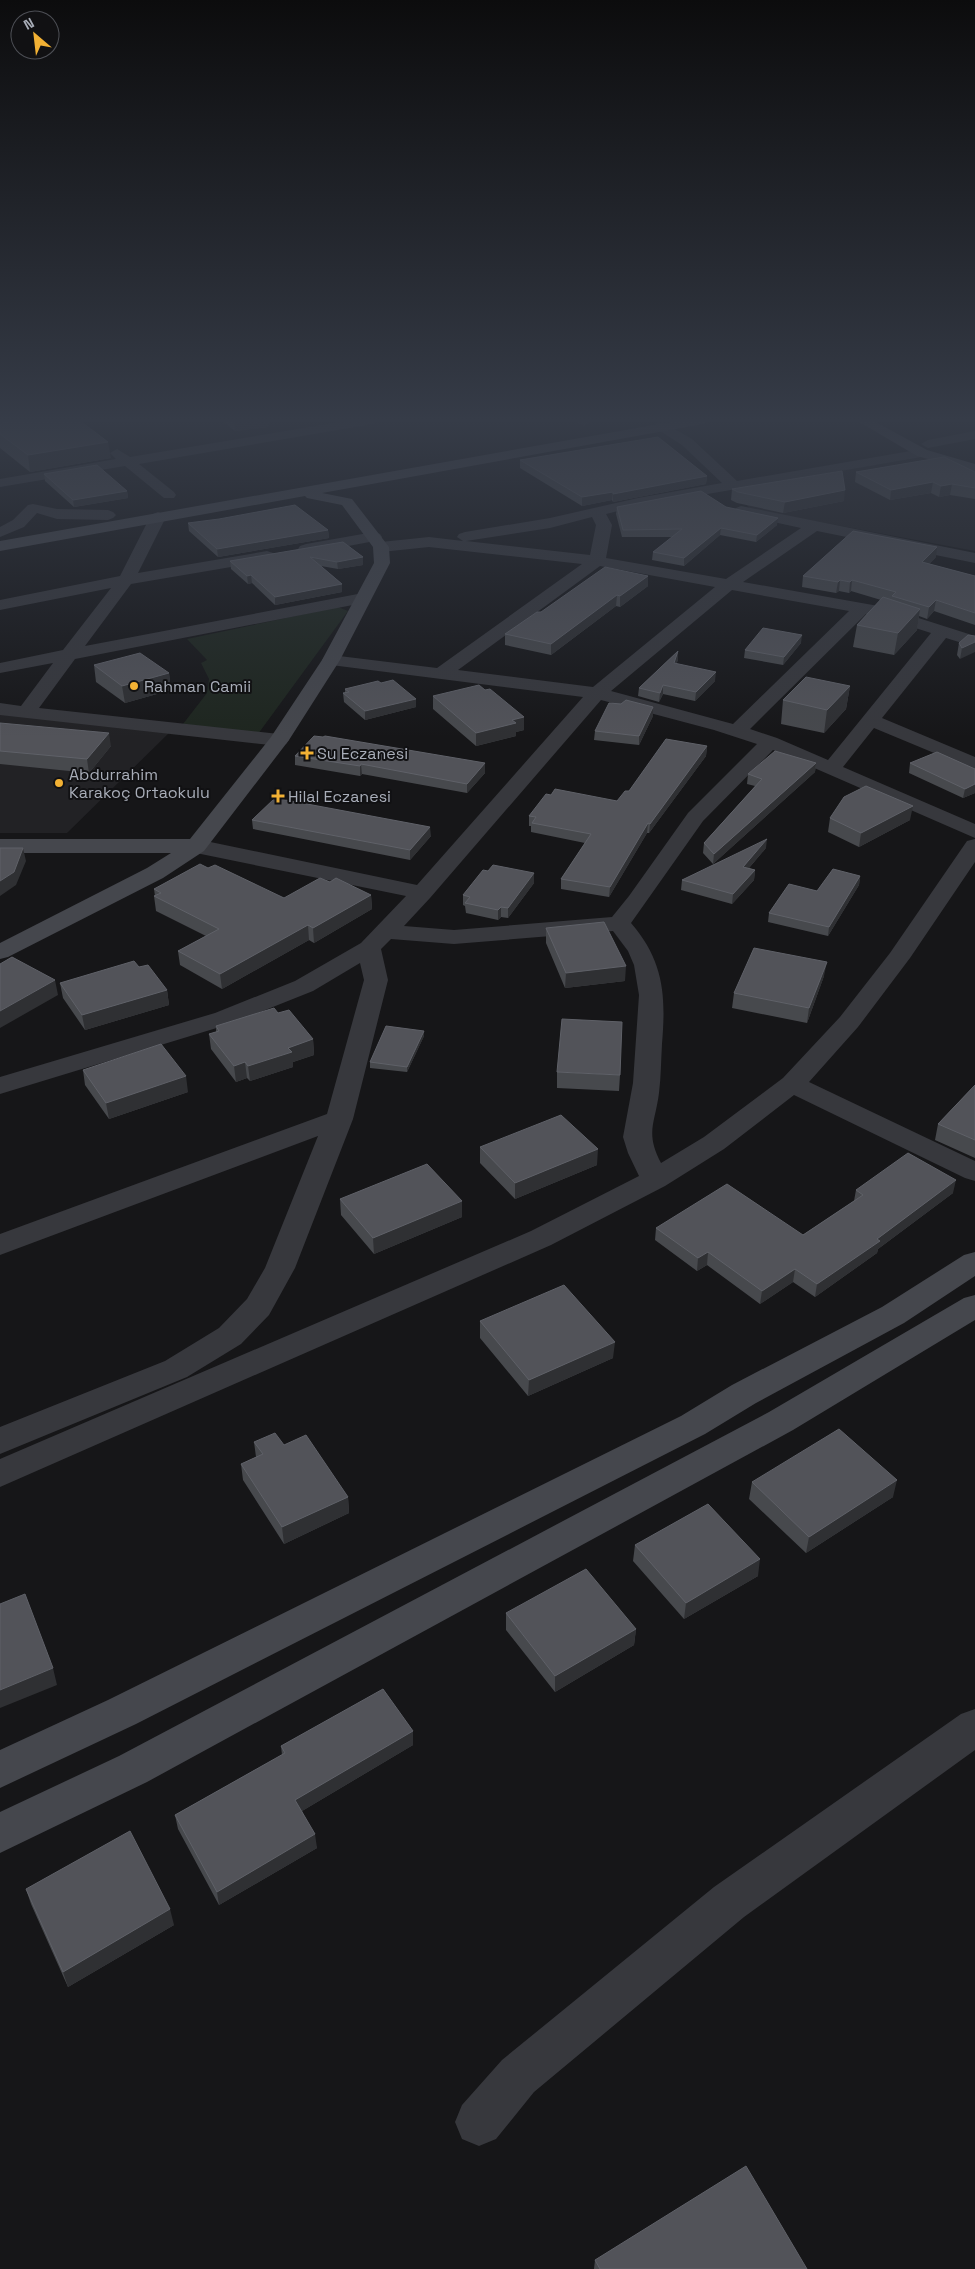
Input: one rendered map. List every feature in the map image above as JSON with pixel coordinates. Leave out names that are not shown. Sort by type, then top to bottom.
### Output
[{"type":"street","points":[[0,533],[16,526]]},
{"type":"street","points":[[0,533],[43,526]]},
{"type":"street","points":[[0,546],[110,526]]},
{"type":"street","points":[[28,710],[126,580],[153,526]]},
{"type":"street","points":[[0,952],[155,872],[196,846],[279,740],[331,660],[382,562],[378,542],[366,526]]},
{"type":"street","points":[[429,542],[531,526]]},
{"type":"street","points":[[543,526],[547,556]]},
{"type":"street","points":[[442,673],[597,561],[604,526]]},
{"type":"street","points":[[4,1081],[224,1018],[304,986],[377,940],[422,893],[597,694],[729,584],[814,526],[975,558]]},
{"type":"street","points":[[0,606],[126,580],[283,553],[378,542],[429,542],[597,561],[884,612],[975,642]]},
{"type":"street","points":[[0,668],[363,598]]},
{"type":"street","points":[[737,732],[862,608]]},
{"type":"street","points":[[832,768],[942,631]]},
{"type":"street","points":[[331,660],[597,694],[770,742],[975,832]]},
{"type":"street","points":[[0,708],[279,740]]},
{"type":"street","points":[[871,720],[975,764]]},
{"type":"street","points":[[377,940],[454,938],[619,923],[637,901],[695,817],[770,742]]},
{"type":"street","points":[[0,846],[196,846],[422,893]]},
{"type":"street","points":[[0,1474],[541,1238],[655,1179],[714,1143],[792,1084],[854,1015],[898,958],[975,846]]},
{"type":"street","points":[[619,923],[632,936],[643,957],[652,984],[652,1020],[645,1096],[638,1136],[644,1159],[655,1179]]},
{"type":"street","points":[[0,1441],[176,1369],[230,1336],[258,1307],[280,1268],[339,1119],[376,980],[377,940]]},
{"type":"street","points":[[792,1084],[975,1172]]},
{"type":"street","points":[[0,1246],[339,1119]]},
{"type":"street","points":[[0,1770],[122,1712],[693,1425],[744,1394],[893,1314],[975,1262]]},
{"type":"street","points":[[0,1832],[133,1770],[773,1425],[975,1306]]},
{"type":"street","points":[[479,2122],[518,2076],[729,1902],[975,1727]]},
{"type":"shaded area","points":[[840,526],[975,526],[975,551]]},
{"type":"shaded area","points":[[338,607],[348,611],[258,734],[183,724],[207,693],[209,679],[201,663],[207,660],[187,639]]},
{"type":"shaded area","name":"Abdurrahim Karakoç Ortaokulu","points":[[0,714],[170,732],[67,833],[0,833]]},
{"type":"building","points":[[191,526],[323,526],[328,530],[217,549]]},
{"type":"building","points":[[622,526],[768,526],[757,535],[721,528],[684,558],[653,552],[682,529],[623,530]]},
{"type":"building","points":[[853,531],[937,547],[922,562],[975,576],[975,613],[936,600],[929,607],[892,596],[896,592],[852,580],[850,582],[840,580],[838,582],[803,576]]},
{"type":"building","points":[[343,542],[363,557],[337,562],[310,557],[342,584],[275,597],[251,575],[247,576],[230,561]]},
{"type":"building","points":[[605,567],[648,576],[620,596],[617,595],[551,644],[505,634],[537,612],[541,612]]},
{"type":"building","points":[[883,597],[920,609],[898,633],[857,625]]},
{"type":"building","points":[[763,628],[802,635],[784,657],[745,650]]},
{"type":"building","points":[[968,635],[975,636],[975,642],[962,648],[959,643]]},
{"type":"building","points":[[678,651],[674,663],[716,672],[696,692],[663,685],[660,693],[639,688]]},
{"type":"building","points":[[140,653],[169,673],[122,686],[94,665]]},
{"type":"building","points":[[806,677],[850,686],[827,710],[783,700]]},
{"type":"building","points":[[393,680],[416,699],[365,711],[343,693],[349,692],[345,689],[378,681],[381,683]]},
{"type":"building","points":[[479,685],[485,690],[490,689],[524,717],[512,720],[516,723],[476,733],[433,696]]},
{"type":"building","points":[[626,700],[653,707],[639,736],[595,731],[609,703],[621,704]]},
{"type":"building","points":[[0,723],[109,733],[87,759],[0,751]]},
{"type":"building","points":[[314,736],[325,736],[485,763],[467,784],[361,764],[360,766],[295,756]]},
{"type":"building","points":[[666,739],[707,746],[650,824],[648,823],[610,887],[561,879],[591,834],[532,823],[536,817],[529,816],[546,794],[551,795],[555,789],[617,801],[625,791],[629,791]]},
{"type":"building","points":[[775,751],[816,763],[714,854],[704,843],[762,779],[748,774]]},
{"type":"building","points":[[937,752],[975,769],[975,784],[965,789],[910,763]]},
{"type":"building","points":[[866,786],[913,806],[861,833],[830,818],[844,797]]},
{"type":"building","points":[[275,798],[430,827],[410,850],[252,820]]},
{"type":"building","points":[[767,839],[743,867],[755,870],[733,894],[682,880]]},
{"type":"building","points":[[0,848],[23,848],[14,872],[0,881]]},
{"type":"building","points":[[200,864],[208,868],[215,865],[284,898],[320,878],[330,882],[336,878],[371,895],[313,928],[308,925],[220,974],[178,951],[219,929],[154,896],[161,893],[154,889]]},
{"type":"building","points":[[493,865],[534,873],[508,908],[501,907],[498,910],[465,903],[470,897],[463,895],[483,870],[488,871]]},
{"type":"building","points":[[833,869],[860,876],[829,927],[769,913],[789,884],[817,891]]},
{"type":"building","points":[[604,922],[626,966],[566,973],[546,928]]},
{"type":"building","points":[[754,948],[827,962],[809,1008],[734,993]]},
{"type":"building","points":[[12,957],[55,980],[0,1011],[0,964]]},
{"type":"building","points":[[134,961],[139,967],[148,965],[167,990],[82,1015],[60,983]]},
{"type":"building","points":[[274,1008],[278,1013],[289,1010],[313,1039],[288,1048],[292,1052],[248,1066],[245,1062],[234,1066],[209,1034],[219,1031],[216,1026]]},
{"type":"building","points":[[562,1019],[622,1022],[620,1075],[557,1072]]},
{"type":"building","points":[[386,1026],[424,1031],[407,1067],[370,1062]]},
{"type":"building","points":[[161,1044],[186,1076],[106,1103],[83,1070]]},
{"type":"building","points":[[975,1085],[975,1140],[938,1124]]},
{"type":"building","points":[[561,1115],[598,1149],[515,1183],[480,1147]]},
{"type":"building","points":[[908,1153],[956,1180],[877,1239],[880,1241],[817,1284],[795,1269],[762,1291],[708,1252],[698,1258],[656,1228],[727,1184],[803,1235],[863,1195],[856,1190]]},
{"type":"building","points":[[427,1164],[462,1201],[373,1238],[340,1199]]},
{"type":"building","points":[[564,1285],[615,1342],[529,1380],[480,1321]]},
{"type":"building","points":[[839,1429],[897,1480],[809,1537],[752,1482]]},
{"type":"building","points":[[275,1433],[284,1445],[306,1435],[348,1497],[282,1527],[241,1464],[263,1454],[254,1442]]},
{"type":"building","points":[[708,1504],[760,1559],[686,1603],[635,1545]]},
{"type":"building","points":[[586,1569],[636,1629],[555,1676],[506,1613]]},
{"type":"building","points":[[25,1594],[53,1668],[0,1690],[0,1604]]},
{"type":"building","points":[[383,1689],[413,1731],[295,1800],[315,1834],[217,1892],[175,1815],[285,1753],[281,1746]]},
{"type":"building","points":[[130,1831],[170,1909],[63,1972],[26,1889]]},
{"type":"building","points":[[746,2166],[807,2269],[600,2269],[595,2260]]},
{"type":"place","name":"Rahman Camii","points":[[134,686]]},
{"type":"place","name":"Su Eczanesi","points":[[307,753]]},
{"type":"place","name":"Abdurrahim Karakoç Ortaokulu","points":[[59,783]]},
{"type":"place","name":"Hilal Eczanesi","points":[[278,796]]}]
